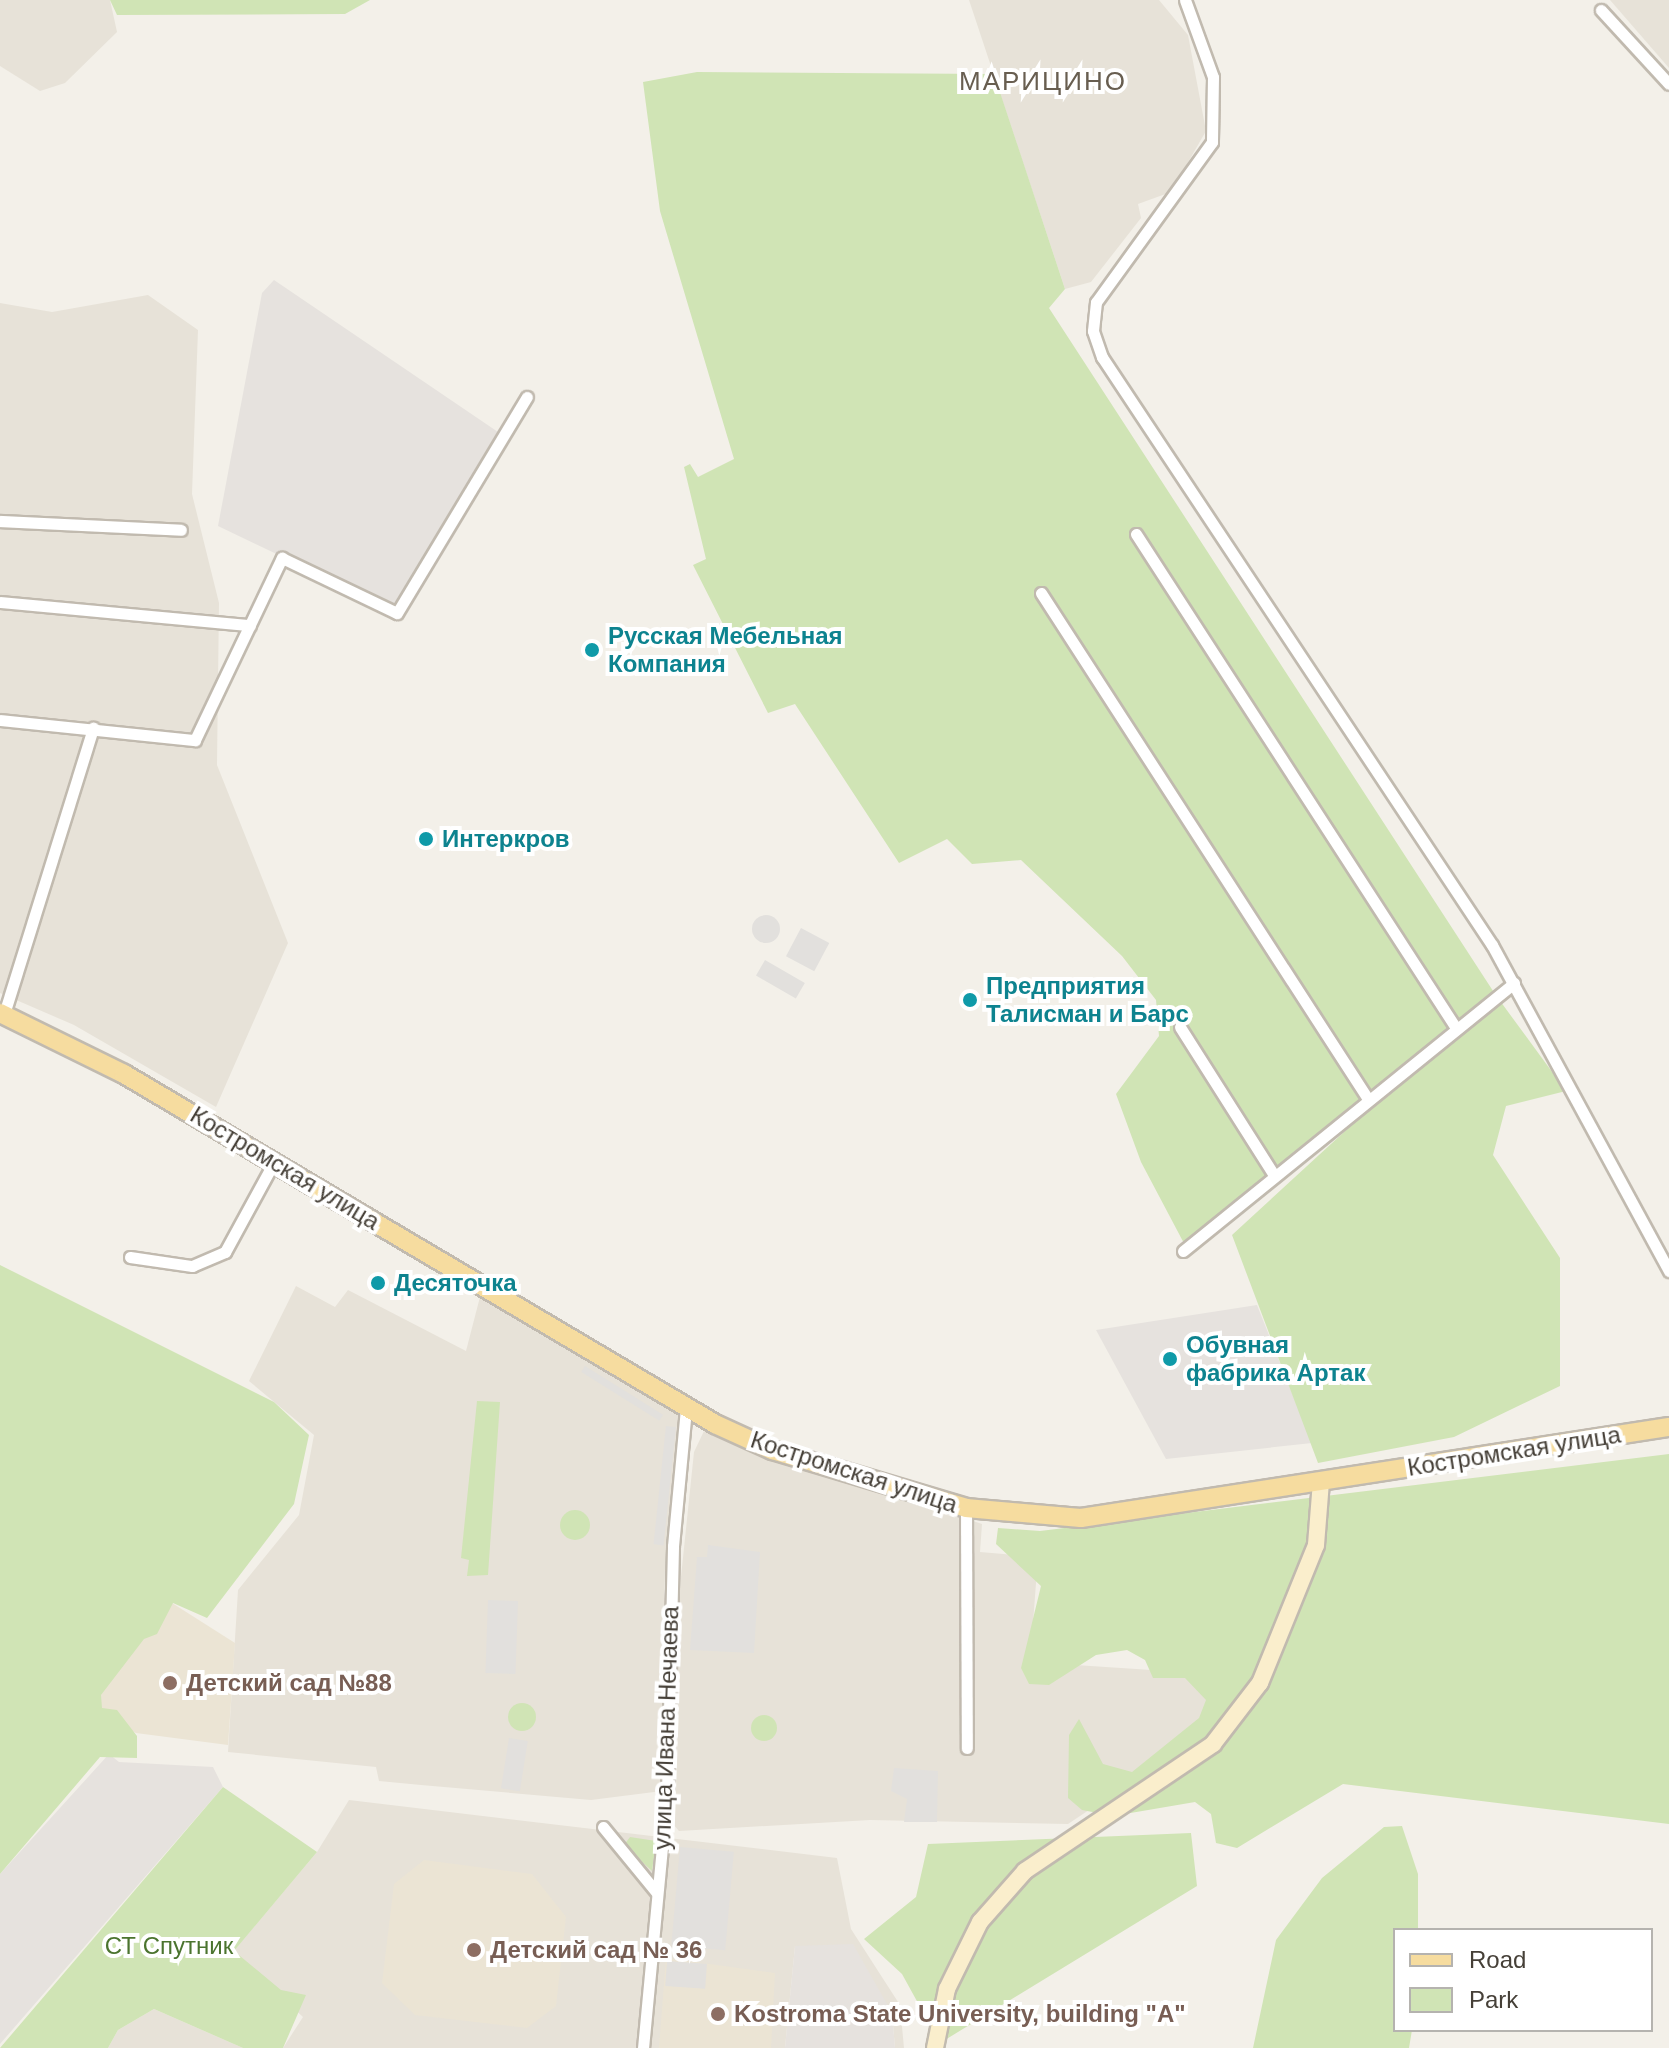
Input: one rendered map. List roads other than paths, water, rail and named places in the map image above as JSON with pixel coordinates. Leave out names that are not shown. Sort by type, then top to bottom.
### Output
[{"type":"main road","name":"Костромская улица","points":[[2,1013],[274,1162],[686,1409],[772,1450],[966,1508],[1081,1518],[1669,1427]]},
{"type":"main road","points":[[935,2048],[947,1989],[980,1922],[1025,1871],[1213,1744],[1260,1683],[1316,1545],[1321,1481]]},
{"type":"street","points":[[1185,0],[1192,12],[1213,77],[1212,142],[1102,291],[1093,331],[1102,357],[1514,983],[1669,1271]]},
{"type":"street","points":[[1192,12],[1200,0]]},
{"type":"street","points":[[1601,10],[1669,84]]},
{"type":"street","points":[[0,720],[195,740],[282,558],[397,613],[527,397]]},
{"type":"street","points":[[0,521],[181,530]]},
{"type":"street","points":[[1136,534],[1456,1028]]},
{"type":"street","points":[[1041,593],[1368,1099]]},
{"type":"street","points":[[0,602],[250,625]]},
{"type":"street","points":[[2,1013],[93,728]]},
{"type":"street","points":[[1183,1251],[1514,983]]},
{"type":"street","points":[[1180,1027],[1274,1175]]},
{"type":"street","points":[[130,1257],[192,1266],[225,1252],[274,1162]]},
{"type":"street","name":"улица Ивана Нечаева","points":[[643,2048],[657,1893],[686,1409]]},
{"type":"street","points":[[966,1508],[967,1748]]},
{"type":"street","points":[[603,1827],[657,1893]]},
{"type":"place","name":"Русская Мебельная Компания","points":[[592,650]]},
{"type":"place","name":"Интеркров","points":[[426,839]]},
{"type":"place","name":"Предприятия Талисман и Барс","points":[[970,1000]]},
{"type":"place","name":"Десяточка","points":[[378,1283]]},
{"type":"place","name":"Обувная фабрика Артак","points":[[1170,1359]]},
{"type":"place","name":"Детский сад №88","points":[[170,1683]]},
{"type":"place","name":"Детский сад № 36","points":[[474,1950]]},
{"type":"place","name":"Kostroma State University, building \"A\"","points":[[718,2014]]},
{"type":"district","name":"МАРИЦИНО","points":[[1043,82]]},
{"type":"park label","name":"СТ Спутник","points":[[169,1946]]}]
